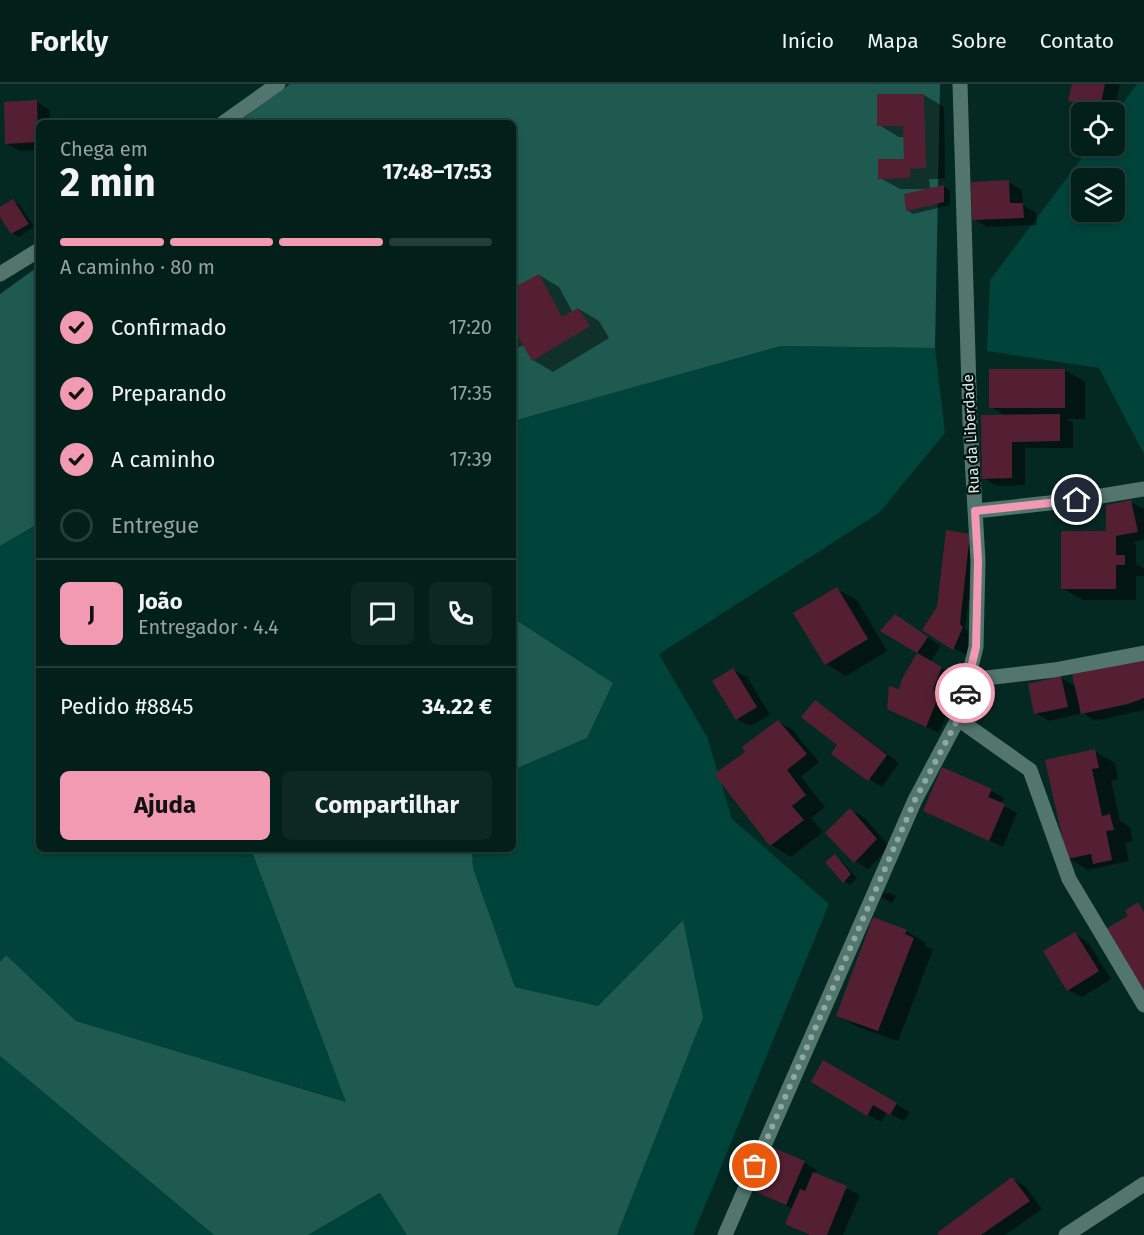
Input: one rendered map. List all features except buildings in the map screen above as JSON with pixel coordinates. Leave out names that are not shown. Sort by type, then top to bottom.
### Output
[{"type":"street","points":[[227,120],[278,84]]},
{"type":"street","name":"Rua da Liberdade","points":[[725,1235],[915,800],[958,719],[976,647],[978,561],[970,423],[960,84]]},
{"type":"street","points":[[0,274],[36,252]]},
{"type":"street","points":[[975,511],[1077,500],[1144,489]]},
{"type":"street","points":[[969,680],[1054,670],[1144,653]]},
{"type":"street","points":[[958,719],[1030,771],[1069,879],[1144,1005]]},
{"type":"street","points":[[1066,1235],[1144,1184]]},
{"type":"green space","points":[[290,84],[940,84],[935,348],[781,346],[516,420],[516,120],[241,120]]},
{"type":"green space","points":[[1137,84],[1144,84],[1144,454],[1099,368],[987,351],[990,280],[1071,173],[1071,222],[1125,222],[1125,168],[1074,168],[1083,156],[1125,156],[1124,102]]},
{"type":"green space","points":[[36,268],[36,525],[0,546],[0,294]]},
{"type":"green space","points":[[781,346],[935,348],[945,433],[879,513],[659,654],[707,737],[732,819],[829,904],[693,1235],[617,1235],[702,1017],[682,921],[598,1006],[515,987],[473,868],[472,852],[516,852],[516,769],[587,738],[613,683],[516,620],[516,420]]},
{"type":"green space","points":[[36,525],[36,852],[252,852],[347,1102],[76,1021],[6,955],[0,962],[0,546]]},
{"type":"green space","points":[[516,620],[613,683],[587,738],[516,769]]},
{"type":"green space","points":[[252,852],[472,852],[473,868],[515,987],[598,1006],[683,920],[703,1017],[617,1235],[407,1235],[380,1193],[308,1235],[214,1235],[0,1056],[0,962],[6,955],[76,1021],[346,1102]]},
{"type":"green space","points":[[0,1056],[214,1235],[0,1235]]},
{"type":"green space","points":[[381,1193],[407,1235],[308,1235]]},
{"type":"way so far","points":[[755,1166],[915,800],[958,719],[965,693]]},
{"type":"route","points":[[965,693],[976,647],[978,561],[975,511],[1077,500]]}]
